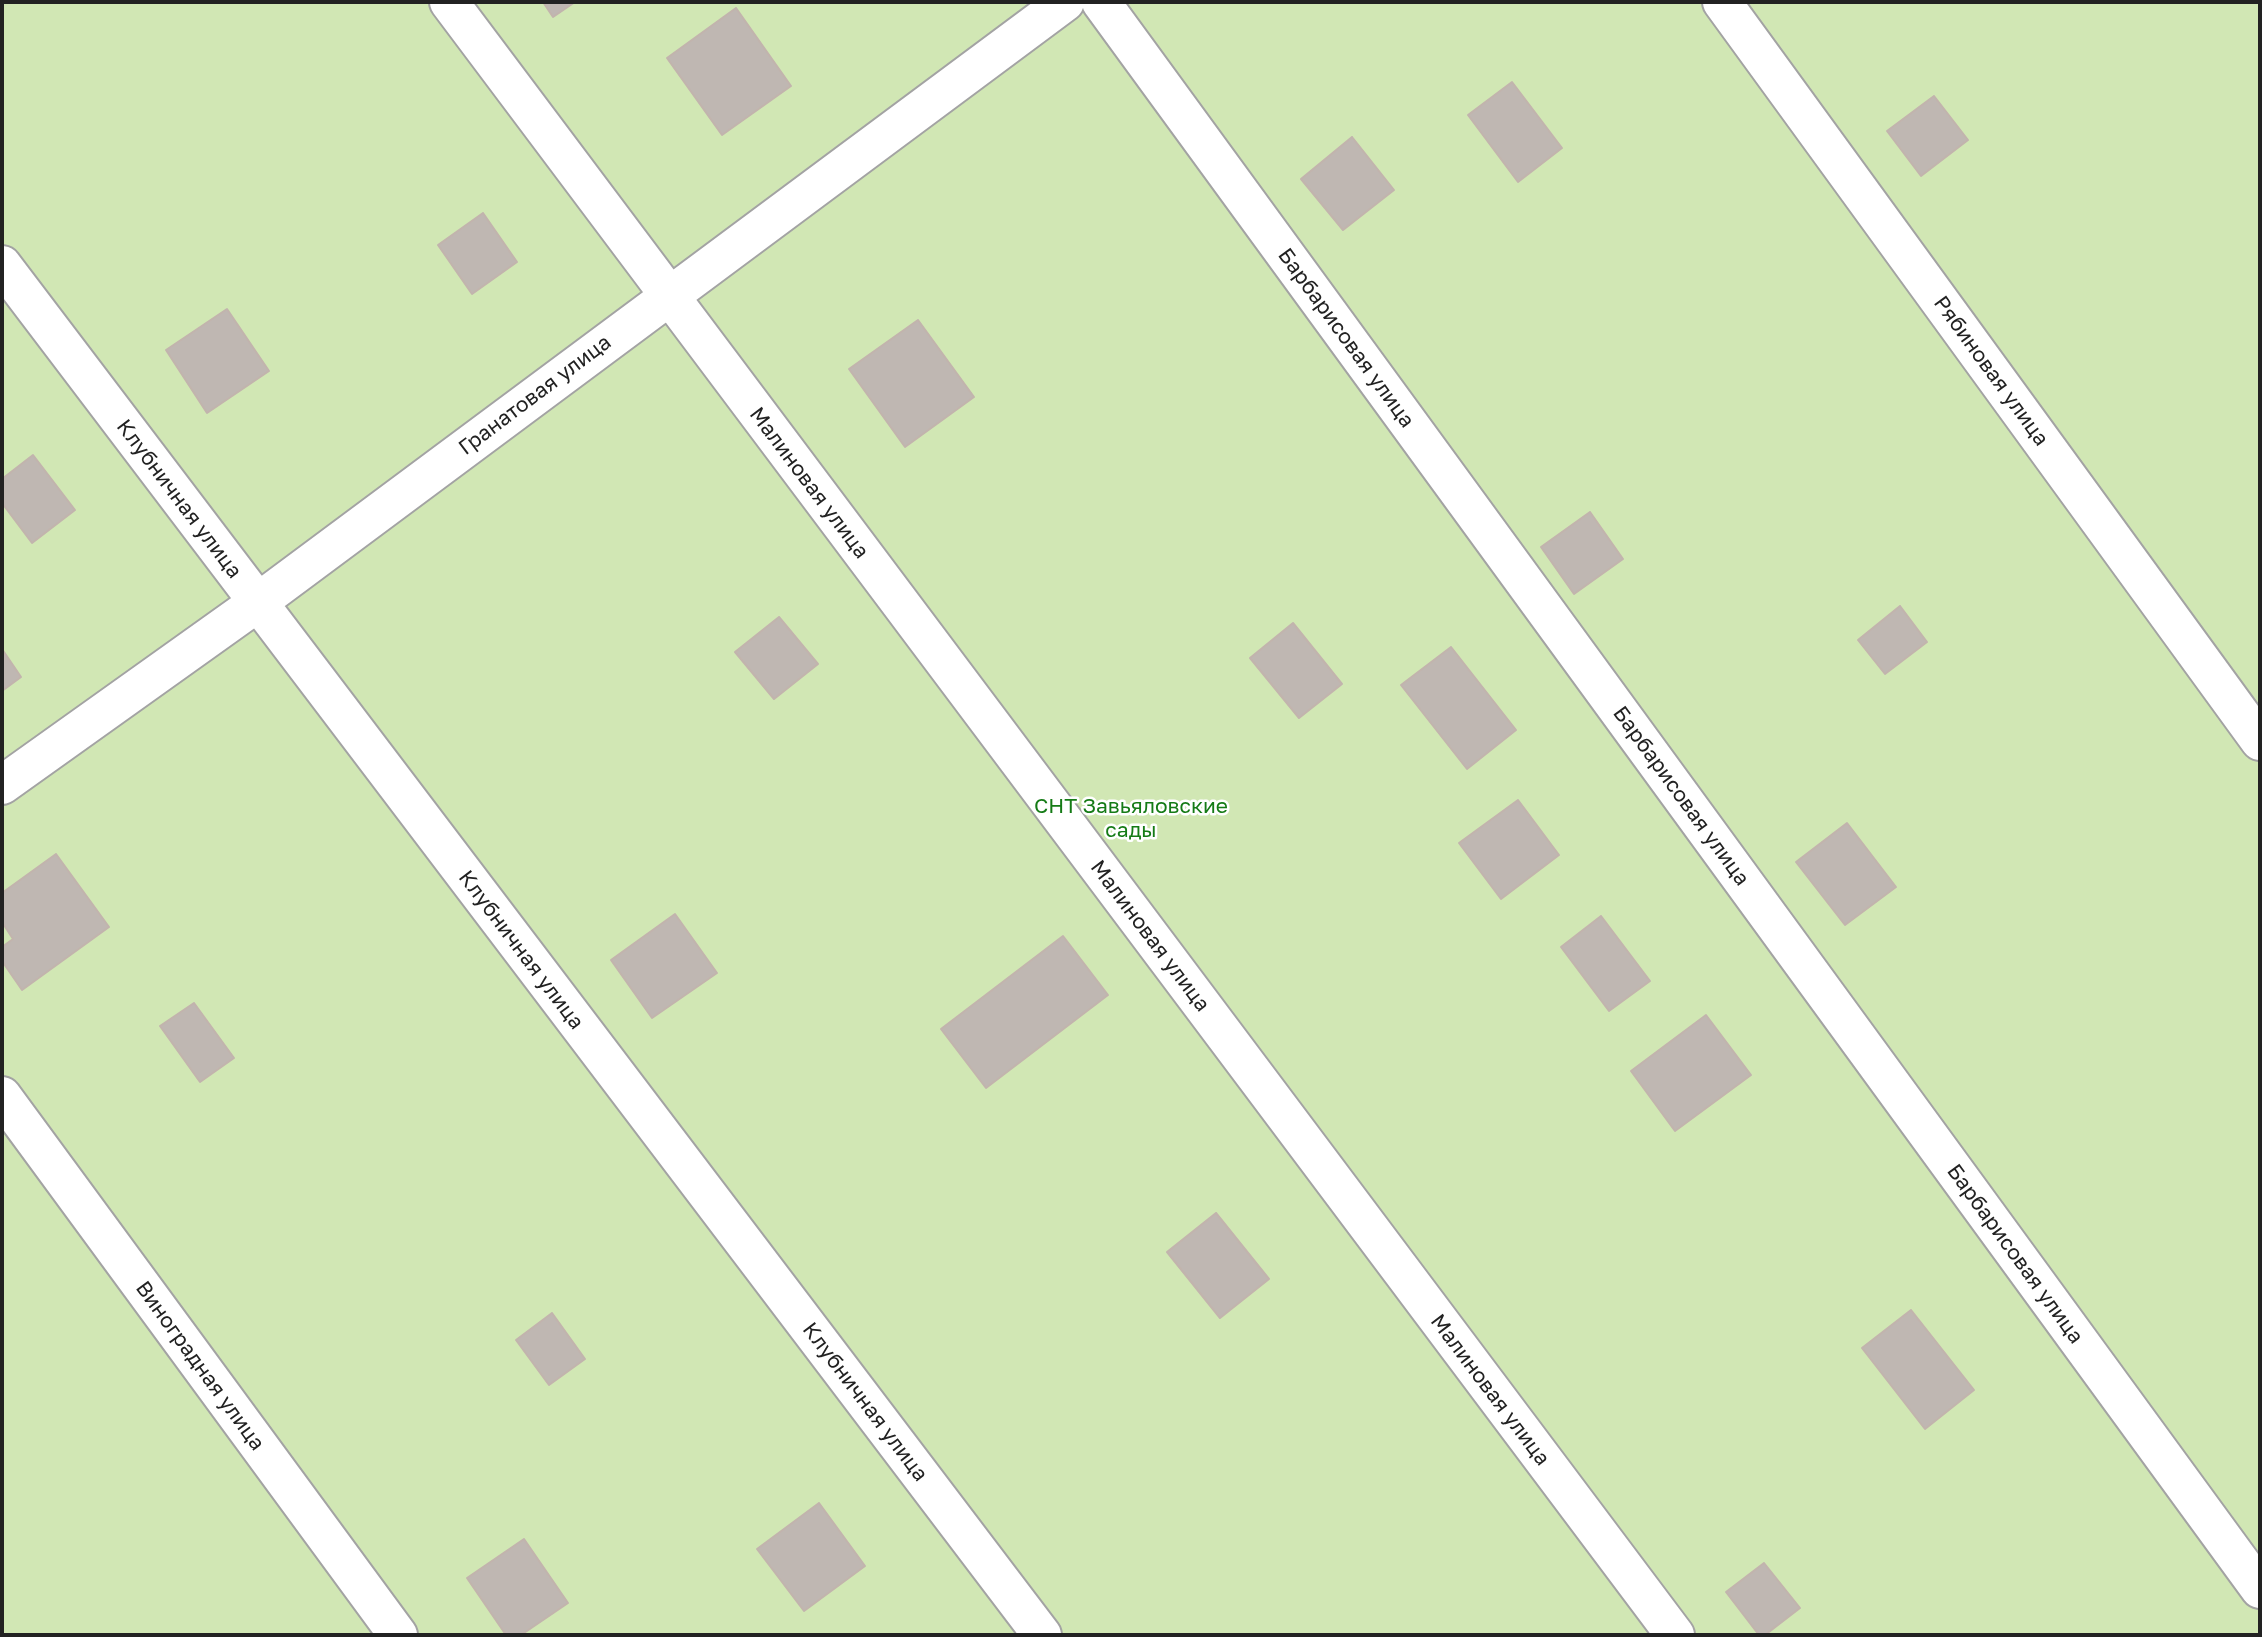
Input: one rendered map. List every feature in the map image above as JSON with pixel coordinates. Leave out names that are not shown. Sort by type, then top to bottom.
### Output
[{"type":"street","name":"Малиновая улица","points":[[449,2],[1675,1635]]},
{"type":"street","name":"Гранатовая улица","points":[[2,785],[257,603],[1065,2]]},
{"type":"street","name":"Барбарисовая улица","points":[[1101,2],[2260,1589]]},
{"type":"street","name":"Рябиновая улица","points":[[1722,2],[2260,741]]},
{"type":"street","name":"Клубничная улица","points":[[2,264],[1042,1635]]},
{"type":"street","name":"Виноградная улица","points":[[2,1096],[398,1635]]},
{"type":"green space","name":"СНТ Завьяловские сады","points":[[2,2],[2260,2],[2260,1635],[2,1635]]},
{"type":"building","points":[[543,2],[575,2],[553,17]]},
{"type":"building","points":[[736,8],[791,86],[722,135],[667,58]]},
{"type":"building","points":[[1512,82],[1562,148],[1518,182],[1468,115]]},
{"type":"building","points":[[1934,96],[1968,140],[1921,176],[1887,131]]},
{"type":"building","points":[[1352,137],[1394,190],[1343,230],[1301,179]]},
{"type":"building","points":[[483,213],[517,262],[472,294],[438,245]]},
{"type":"building","points":[[227,309],[269,371],[207,413],[166,350]]},
{"type":"building","points":[[918,320],[974,397],[905,447],[849,369]]},
{"type":"building","points":[[33,455],[75,510],[32,543],[2,503],[2,479]]},
{"type":"building","points":[[1590,512],[1623,559],[1574,594],[1541,547]]},
{"type":"building","points":[[1900,606],[1927,642],[1885,674],[1858,640]]},
{"type":"building","points":[[779,617],[818,664],[774,699],[735,652]]},
{"type":"building","points":[[1293,623],[1342,684],[1299,718],[1250,658]]},
{"type":"building","points":[[1451,647],[1516,730],[1467,769],[1401,685]]},
{"type":"building","points":[[2,649],[21,677],[2,691]]},
{"type":"building","points":[[1518,800],[1559,855],[1501,899],[1459,843]]},
{"type":"building","points":[[1847,823],[1896,887],[1845,925],[1796,862]]},
{"type":"building","points":[[56,854],[109,927],[22,990],[2,961],[2,947],[13,939],[2,922],[2,893]]},
{"type":"building","points":[[675,914],[717,973],[652,1018],[611,960]]},
{"type":"building","points":[[1601,916],[1650,981],[1609,1011],[1561,947]]},
{"type":"building","points":[[1063,936],[1108,995],[986,1088],[941,1029]]},
{"type":"building","points":[[194,1003],[234,1058],[200,1082],[160,1026]]},
{"type":"building","points":[[1706,1015],[1751,1075],[1675,1131],[1631,1071]]},
{"type":"building","points":[[1216,1213],[1269,1279],[1220,1318],[1167,1252]]},
{"type":"building","points":[[1911,1310],[1974,1390],[1925,1429],[1862,1348]]},
{"type":"building","points":[[552,1313],[585,1359],[549,1385],[516,1340]]},
{"type":"building","points":[[819,1503],[865,1566],[804,1611],[757,1549]]},
{"type":"building","points":[[524,1539],[568,1603],[521,1635],[506,1635],[467,1578]]},
{"type":"building","points":[[1764,1563],[1800,1608],[1765,1635],[1759,1635],[1726,1592]]}]
